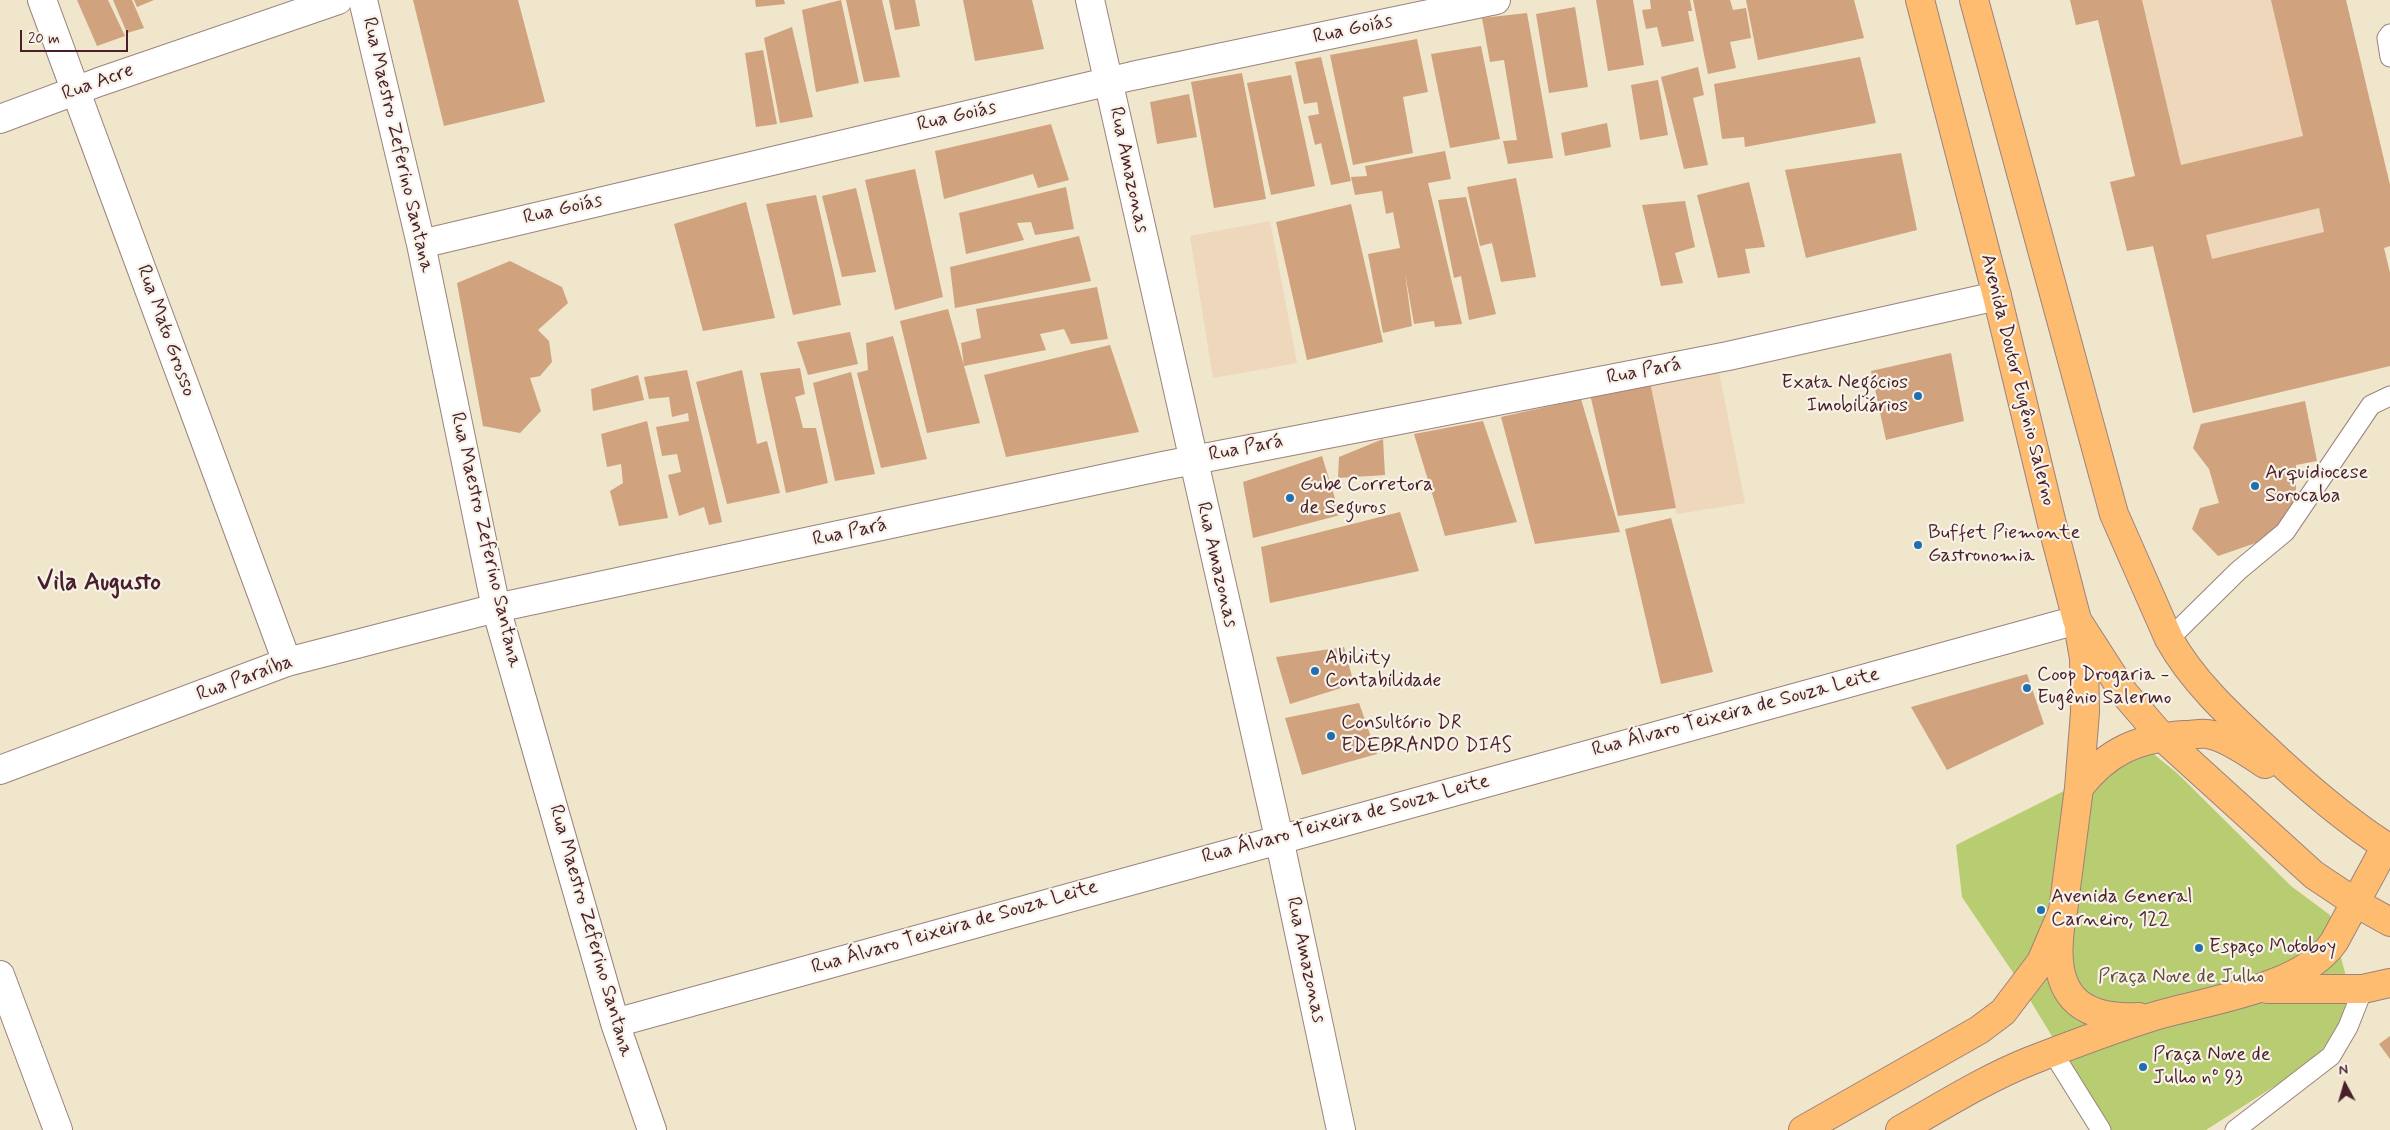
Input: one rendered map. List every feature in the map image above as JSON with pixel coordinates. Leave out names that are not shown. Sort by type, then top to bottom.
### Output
[{"type":"main road","name":"Avenida Doutor Eugênio Salerno","points":[[1920,0],[1997,296],[2077,620],[2124,693],[2161,736]]},
{"type":"main road","points":[[1974,0],[2114,514],[2169,639],[2178,655],[2215,702],[2317,797]]},
{"type":"main road","points":[[2077,620],[2084,658],[2085,712],[2079,788],[2058,962],[2069,996],[2096,1014],[2116,1018],[2155,1016]]},
{"type":"main road","points":[[1900,1130],[1996,1077],[2053,1053],[2155,1016],[2258,989],[2300,970],[2326,954],[2388,847],[2317,797],[2235,745],[2208,734],[2161,736],[2142,741],[2114,755],[2094,768],[2079,788]]},
{"type":"main road","points":[[2161,736],[2314,875],[2356,903],[2390,922]]},
{"type":"main road","points":[[1803,1130],[1958,1044],[2003,1012],[2041,962],[2063,910]]},
{"type":"main road","points":[[2258,989],[2362,989],[2390,983]]},
{"type":"street","name":"Rua Mato Grosso","points":[[42,0],[287,662]]},
{"type":"street","name":"Rua Acre","points":[[0,119],[75,90],[338,0]]},
{"type":"street","name":"Rua Maestro Zeferino Santana","points":[[363,0],[421,244],[496,608],[615,1023],[652,1130]]},
{"type":"street","name":"Rua Amazonas","points":[[1090,0],[1192,460],[1279,838],[1341,1130]]},
{"type":"street","name":"Rua Goiás","points":[[421,244],[1108,81],[1496,0]]},
{"type":"street","name":"Rua Pará","points":[[496,608],[1192,460],[1728,356],[1997,296]]},
{"type":"street","name":"Rua Paraíba","points":[[0,770],[287,662],[496,608]]},
{"type":"street","name":"Rua Álvaro Teixeira de Souza Leite","points":[[615,1023],[1279,838],[2077,620]]},
{"type":"street","points":[[0,975],[58,1130]]},
{"type":"lane","points":[[2390,34],[2387,38],[2390,57]]},
{"type":"lane","points":[[2169,639],[2238,571],[2285,532],[2371,405],[2390,396]]},
{"type":"lane","points":[[2235,1130],[2331,1056],[2348,1027],[2362,989]]},
{"type":"lane","points":[[2053,1053],[2101,1130]]},
{"type":"shaded area","points":[[2070,0],[2346,0],[2390,185],[2390,246],[2384,248],[2390,273],[2390,366],[2193,413],[2153,246],[2127,251],[2110,182],[2135,176],[2098,20],[2076,25]]},
{"type":"shaded area","points":[[1270,221],[1297,363],[1213,378],[1190,236]]},
{"type":"shaded area","points":[[1719,372],[1745,503],[1677,514],[1650,382]]},
{"type":"green space","name":"Praça Nove de Julho","points":[[2145,747],[2177,773],[2291,886],[2330,915],[2350,992],[2338,1028],[2314,1061],[2206,1130],[2109,1130],[2016,977],[1962,897],[1956,845],[2100,773]]},
{"type":"building","points":[[77,0],[108,0],[125,36],[97,46]]},
{"type":"building","points":[[113,0],[132,0],[144,28],[127,33]]},
{"type":"building","points":[[134,0],[154,0],[137,7]]},
{"type":"building","points":[[413,0],[518,0],[545,102],[444,126]]},
{"type":"building","points":[[755,0],[784,0],[785,4],[756,7]]},
{"type":"building","points":[[841,0],[859,83],[816,92],[802,10]]},
{"type":"building","points":[[846,0],[882,0],[900,77],[864,82]]},
{"type":"building","points":[[889,0],[915,0],[920,26],[895,30]]},
{"type":"building","points":[[963,0],[1032,0],[1044,49],[975,61]]},
{"type":"building","points":[[1596,0],[1633,0],[1644,65],[1608,71]]},
{"type":"building","points":[[1650,0],[1690,0],[1692,11],[1688,11],[1694,41],[1662,47],[1657,27],[1646,29],[1642,10],[1651,9]]},
{"type":"building","points":[[1693,0],[1730,0],[1733,10],[1746,8],[1751,38],[1730,42],[1736,68],[1708,74]]},
{"type":"building","points":[[1746,0],[1854,0],[1864,38],[1758,60]]},
{"type":"building","points":[[2070,0],[2142,0],[2181,165],[2303,136],[2271,0],[2346,0],[2390,185],[2390,246],[2384,248],[2390,273],[2390,366],[2193,413],[2153,246],[2127,251],[2110,182],[2135,176],[2098,20],[2076,25]],"holes":[[[2319,208],[2324,232],[2212,259],[2206,235]]]},
{"type":"building","points":[[1575,7],[1588,87],[1549,93],[1536,14]]},
{"type":"building","points":[[1527,13],[1553,158],[1508,164],[1503,141],[1517,140],[1504,60],[1490,62],[1482,18]]},
{"type":"building","points":[[792,27],[813,117],[780,123],[764,38]]},
{"type":"building","points":[[1417,39],[1428,92],[1403,97],[1413,153],[1353,165],[1330,55]]},
{"type":"building","points":[[1481,46],[1500,139],[1450,148],[1431,54]]},
{"type":"building","points":[[763,50],[777,124],[756,127],[745,53]]},
{"type":"building","points":[[1321,57],[1351,181],[1331,185],[1321,143],[1315,145],[1308,116],[1319,114],[1317,102],[1304,104],[1295,62]]},
{"type":"building","points":[[1860,57],[1876,123],[1745,147],[1744,137],[1722,139],[1714,84]]},
{"type":"building","points":[[1698,67],[1704,95],[1693,98],[1708,165],[1684,169],[1661,77]]},
{"type":"building","points":[[1242,73],[1266,199],[1214,208],[1191,82]]},
{"type":"building","points":[[1291,75],[1315,186],[1271,195],[1247,83]]},
{"type":"building","points":[[1658,80],[1668,135],[1640,140],[1631,85]]},
{"type":"building","points":[[1189,94],[1197,137],[1157,144],[1150,102]]},
{"type":"building","points":[[1607,123],[1611,147],[1565,156],[1561,133]]},
{"type":"building","points":[[1051,124],[1069,180],[1038,188],[1033,174],[944,199],[935,151]]},
{"type":"building","points":[[1445,151],[1451,179],[1428,183],[1462,324],[1435,327],[1434,321],[1414,324],[1405,273],[1412,326],[1383,333],[1368,254],[1400,248],[1393,212],[1386,214],[1382,191],[1355,195],[1351,177],[1367,176],[1365,166]]},
{"type":"building","points":[[1901,153],[1917,230],[1806,258],[1785,170]]},
{"type":"building","points":[[915,169],[943,297],[895,310],[865,180]]},
{"type":"building","points":[[1516,178],[1536,277],[1501,282],[1492,243],[1480,246],[1467,187]]},
{"type":"building","points":[[1749,182],[1765,247],[1745,249],[1750,273],[1718,278],[1697,195]]},
{"type":"building","points":[[1066,187],[1074,229],[1035,235],[1031,222],[1017,223],[1024,240],[966,254],[959,213]]},
{"type":"building","points":[[856,188],[876,272],[842,277],[822,196]]},
{"type":"building","points":[[816,195],[841,305],[793,315],[766,204]]},
{"type":"building","points":[[1466,197],[1496,314],[1469,320],[1461,276],[1454,278],[1438,200]]},
{"type":"building","points":[[1685,201],[1695,247],[1675,253],[1683,283],[1661,286],[1642,205]]},
{"type":"building","points":[[746,202],[775,318],[703,331],[674,224]]},
{"type":"building","points":[[1351,204],[1383,342],[1307,360],[1276,222]]},
{"type":"building","points":[[1079,236],[1091,281],[955,308],[950,267]]},
{"type":"building","points":[[510,261],[562,287],[568,303],[538,330],[549,341],[552,362],[540,376],[530,378],[541,411],[520,433],[483,426],[457,283]]},
{"type":"building","points":[[1097,287],[1108,339],[1071,344],[1064,329],[1040,334],[1046,350],[964,366],[961,343],[981,338],[976,309]]},
{"type":"building","points":[[948,309],[980,423],[927,433],[900,321]]},
{"type":"building","points":[[850,332],[858,364],[808,375],[797,342]]},
{"type":"building","points":[[893,336],[927,459],[881,468],[857,373],[868,370],[866,343]]},
{"type":"building","points":[[1110,345],[1139,432],[1006,457],[984,375]]},
{"type":"building","name":"Exata Negócios Imobiliários","points":[[1951,353],[1964,421],[1886,440],[1871,371]]},
{"type":"building","points":[[800,368],[805,394],[795,397],[803,428],[816,428],[828,483],[786,493],[760,373]]},
{"type":"building","points":[[687,370],[722,522],[709,525],[704,507],[679,516],[668,475],[681,472],[677,454],[662,456],[656,427],[689,421],[688,413],[672,417],[669,397],[649,399],[644,377]]},
{"type":"building","points":[[742,370],[757,444],[767,441],[780,493],[727,504],[696,382]]},
{"type":"building","points":[[851,372],[875,474],[835,481],[813,383]]},
{"type":"building","points":[[638,375],[644,400],[593,411],[591,389]]},
{"type":"building","points":[[1650,382],[1676,508],[1618,516],[1590,394]]},
{"type":"building","points":[[1581,399],[1620,532],[1535,544],[1501,417]]},
{"type":"building","name":"Arquidiocese Sorocaba","points":[[2305,401],[2317,461],[2296,465],[2296,516],[2276,536],[2218,556],[2192,529],[2200,508],[2219,503],[2209,469],[2193,448],[2201,424]]},
{"type":"building","points":[[647,421],[668,518],[619,526],[610,491],[623,483],[621,464],[607,467],[601,434]]},
{"type":"building","points":[[1483,421],[1517,522],[1445,536],[1414,434]]},
{"type":"building","points":[[1383,439],[1385,475],[1338,478],[1339,457]]},
{"type":"building","name":"Gube Corretora de Seguros","points":[[1322,456],[1340,515],[1253,538],[1243,482]]},
{"type":"building","points":[[1400,512],[1419,571],[1270,603],[1261,547]]},
{"type":"building","points":[[1671,518],[1713,672],[1661,684],[1625,529]]},
{"type":"building","name":"Abiliity Contabilidade","points":[[1344,647],[1354,684],[1290,704],[1276,657]]},
{"type":"building","points":[[2027,674],[2044,724],[1947,770],[1911,707]]},
{"type":"building","name":"Consultório DR EDEBRANDO DIAS","points":[[1359,703],[1377,754],[1302,775],[1285,718]]},
{"type":"building","points":[[2390,1036],[2390,1059],[2379,1044]]},
{"type":"place","name":"Exata Negócios Imobiliários","points":[[1918,396]]},
{"type":"place","name":"Arquidiocese Sorocaba","points":[[2255,486]]},
{"type":"place","name":"Gube Corretora de Seguros","points":[[1290,498]]},
{"type":"place","name":"Buffet Piemonte Gastronomia","points":[[1918,545]]},
{"type":"place","name":"Abiliity Contabilidade","points":[[1315,671]]},
{"type":"place","name":"Coop Drogaria - Eugênio Salermo","points":[[2027,688]]},
{"type":"place","name":"Consultório DR EDEBRANDO DIAS","points":[[1331,736]]},
{"type":"place","name":"Avenida General Carneiro, 122","points":[[2041,910]]},
{"type":"place","name":"Espaço Motoboy","points":[[2199,948]]},
{"type":"place","name":"Praça Nove de Julho nº 93","points":[[2143,1067]]},
{"type":"district","name":"Vila Augusto","points":[[99,584]]}]
